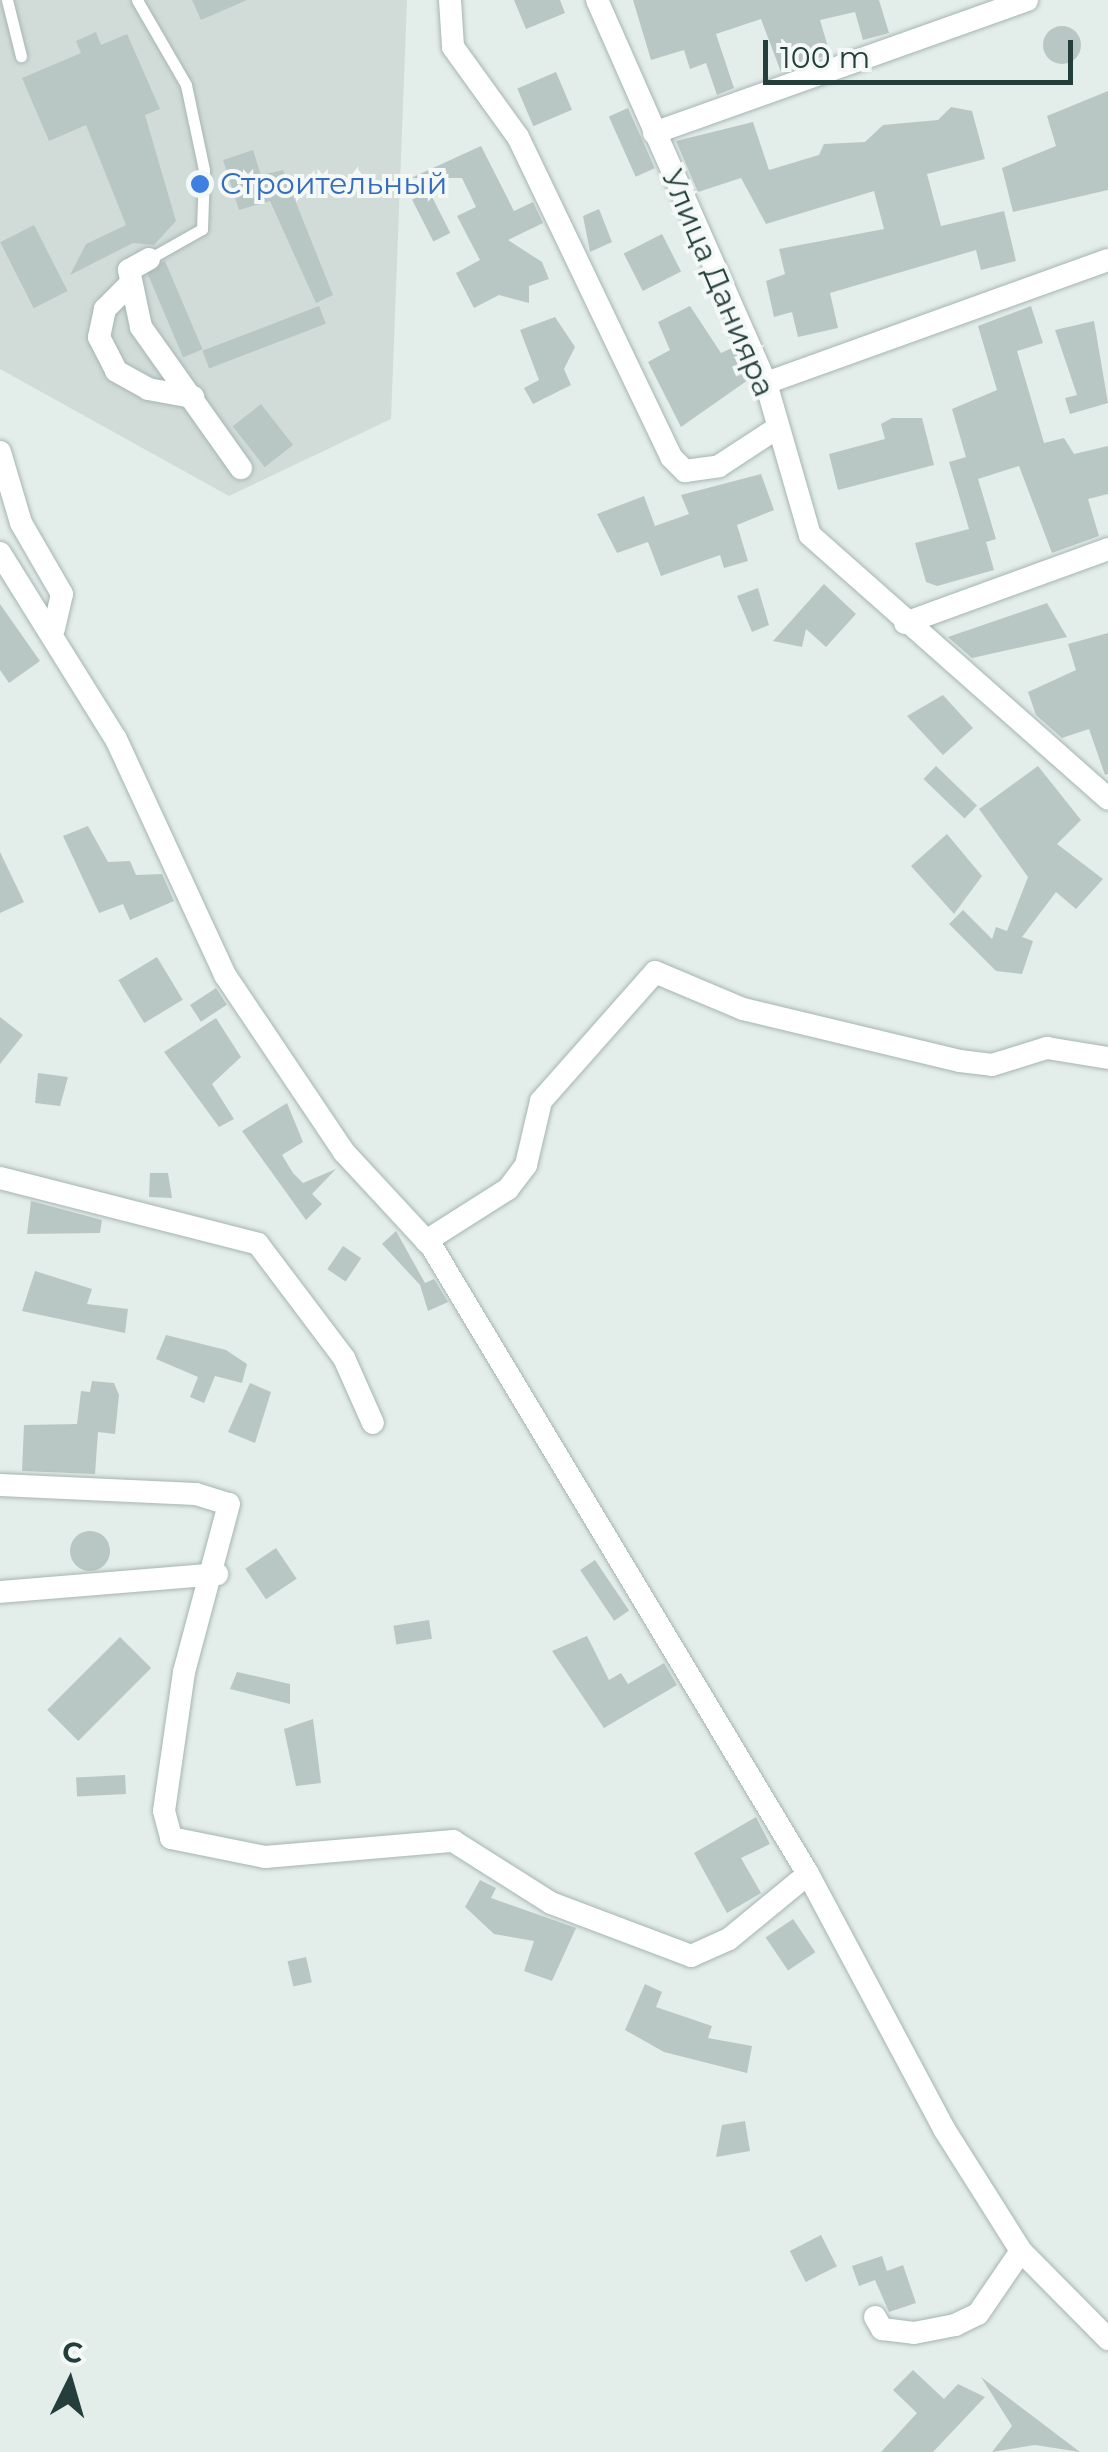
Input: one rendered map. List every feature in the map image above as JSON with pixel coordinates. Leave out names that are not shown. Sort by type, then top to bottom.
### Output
[{"type":"street","points":[[450,0],[453,48],[518,137],[672,456],[685,470],[719,466],[774,430]]},
{"type":"street","name":"Улица Данияра","points":[[598,0],[766,383],[774,430],[810,535],[1108,799]]},
{"type":"street","points":[[654,133],[1026,0]]},
{"type":"street","points":[[150,259],[129,270],[142,328],[240,468]]},
{"type":"street","points":[[766,383],[1108,260]]},
{"type":"street","points":[[131,282],[104,309],[99,337],[116,370],[148,389],[193,397]]},
{"type":"street","points":[[0,452],[21,523],[62,594],[54,628]]},
{"type":"street","points":[[905,623],[1108,548]]},
{"type":"street","points":[[0,553],[54,628],[225,975],[344,1152],[426,1242],[808,1874],[944,2129],[1021,2251],[1108,2338]]},
{"type":"street","points":[[426,1242],[508,1189],[526,1165],[542,1100],[655,972],[744,1009],[960,1061],[992,1065],[1047,1048],[1108,1058]]},
{"type":"street","points":[[0,1178],[258,1244],[344,1358],[374,1422]]},
{"type":"street","points":[[0,1486],[221,1497],[232,1519],[184,1672],[164,1810],[172,1838],[265,1857],[453,1841],[551,1902],[691,1956],[729,1939],[808,1874]]},
{"type":"street","points":[[0,1592],[217,1574]]},
{"type":"street","points":[[875,2318],[882,2330],[914,2333],[955,2325],[978,2314],[1021,2251]]},
{"type":"lane","points":[[7,0],[21,56]]},
{"type":"lane","points":[[137,0],[186,85],[204,170],[202,228],[150,259]]},
{"type":"shaded area","name":"Строительный","points":[[0,0],[407,0],[391,419],[229,496],[0,369]]},
{"type":"building","points":[[192,0],[247,0],[201,20]]},
{"type":"building","points":[[514,0],[560,0],[565,13],[526,29]]},
{"type":"building","points":[[633,0],[879,0],[889,33],[863,40],[855,12],[820,20],[830,54],[781,72],[761,19],[716,34],[734,88],[717,95],[706,63],[690,69],[684,50],[651,60]]},
{"type":"building","points":[[1062,26],[1075,32],[1081,45],[1075,58],[1062,64],[1049,58],[1043,45],[1049,32]]},
{"type":"building","points":[[96,32],[101,45],[127,34],[160,109],[145,115],[176,221],[154,245],[133,243],[70,275],[86,244],[126,225],[86,125],[49,141],[22,78],[81,53],[76,41]]},
{"type":"building","points":[[556,72],[572,110],[533,126],[517,88]]},
{"type":"building","points":[[1108,91],[1108,190],[1013,212],[1002,168],[1056,146],[1047,116]]},
{"type":"building","points":[[951,107],[972,111],[985,159],[927,174],[941,226],[1004,211],[1016,261],[981,270],[976,250],[830,293],[838,328],[798,337],[792,312],[774,317],[766,281],[785,274],[779,249],[884,229],[874,191],[766,224],[741,178],[698,192],[676,141],[753,122],[769,170],[819,155],[824,144],[865,142],[883,125],[938,120]]},
{"type":"building","points":[[628,108],[655,168],[636,177],[609,117]]},
{"type":"building","points":[[481,146],[514,211],[533,202],[543,223],[508,240],[542,262],[549,279],[529,286],[529,303],[499,295],[474,308],[456,273],[480,260],[457,216],[476,207],[462,178],[411,178]]},
{"type":"building","points":[[253,150],[261,175],[283,170],[333,295],[316,303],[270,201],[239,210],[223,160]]},
{"type":"building","points":[[429,191],[450,233],[433,242],[412,200]]},
{"type":"building","points":[[599,209],[612,242],[590,252],[583,216]]},
{"type":"building","points":[[34,225],[68,291],[34,308],[0,242]]},
{"type":"building","points":[[662,234],[681,271],[643,291],[624,254]]},
{"type":"building","points":[[165,261],[203,349],[183,358],[146,269]]},
{"type":"building","points":[[319,306],[326,324],[209,369],[202,351]]},
{"type":"building","points":[[690,306],[721,353],[734,347],[748,380],[681,427],[648,362],[670,350],[658,322]]},
{"type":"building","points":[[1031,306],[1043,343],[1017,351],[1044,443],[1064,438],[1074,454],[1108,446],[1108,494],[1088,499],[1099,536],[1052,553],[1019,466],[978,479],[996,539],[986,542],[994,570],[937,586],[926,582],[915,543],[969,529],[949,462],[966,457],[952,409],[997,390],[978,326]]},
{"type":"building","points":[[555,317],[575,347],[564,369],[571,385],[533,404],[524,388],[539,380],[520,330]]},
{"type":"building","points":[[1094,321],[1108,403],[1070,414],[1065,398],[1077,395],[1055,330]]},
{"type":"building","points":[[261,404],[293,445],[265,467],[233,426]]},
{"type":"building","points":[[892,418],[922,418],[934,465],[838,490],[829,454],[885,439],[881,424]]},
{"type":"building","points":[[761,474],[774,510],[737,525],[748,561],[724,568],[720,555],[661,576],[648,542],[617,553],[597,514],[644,496],[655,526],[689,514],[681,495]]},
{"type":"building","points":[[824,584],[856,614],[826,647],[806,629],[802,647],[773,641]]},
{"type":"building","points":[[758,588],[769,625],[752,632],[737,596]]},
{"type":"building","points":[[1047,603],[1067,637],[972,658],[948,637]]},
{"type":"building","points":[[0,604],[40,661],[9,683],[0,670]]},
{"type":"building","points":[[1108,633],[1105,775],[1089,729],[1062,738],[1036,715],[1028,692],[1076,670],[1068,644]]},
{"type":"building","points":[[943,695],[973,728],[943,755],[907,716]]},
{"type":"building","points":[[936,766],[977,806],[964,819],[923,779]]},
{"type":"building","points":[[1038,766],[1081,820],[1057,844],[1103,879],[1076,909],[1056,892],[1022,937],[1033,941],[1022,974],[996,971],[949,924],[963,910],[992,939],[996,927],[1007,931],[1028,877],[979,809]]},
{"type":"building","points":[[88,826],[108,862],[130,861],[136,875],[162,874],[174,901],[130,920],[123,904],[99,913],[63,836]]},
{"type":"building","points":[[947,834],[982,876],[954,914],[911,866]]},
{"type":"building","points":[[0,852],[24,902],[0,913]]},
{"type":"building","points":[[157,957],[183,1000],[144,1023],[118,980]]},
{"type":"building","points":[[216,988],[227,1005],[201,1022],[190,1005]]},
{"type":"building","points":[[0,1017],[23,1035],[0,1064]]},
{"type":"building","points":[[216,1018],[241,1057],[212,1084],[234,1119],[219,1127],[164,1052]]},
{"type":"building","points":[[38,1073],[68,1077],[60,1106],[35,1103]]},
{"type":"building","points":[[287,1103],[303,1142],[282,1155],[293,1173],[303,1183],[336,1169],[312,1194],[322,1204],[306,1220],[242,1131]]},
{"type":"building","points":[[150,1173],[168,1173],[172,1198],[149,1197]]},
{"type":"building","points":[[31,1201],[102,1220],[100,1233],[27,1234]]},
{"type":"building","points":[[396,1231],[425,1283],[434,1279],[448,1302],[428,1311],[420,1285],[382,1244]]},
{"type":"building","points":[[343,1246],[361,1258],[346,1282],[327,1269]]},
{"type":"building","points":[[35,1271],[92,1289],[87,1304],[128,1309],[125,1333],[22,1311]]},
{"type":"building","points":[[166,1335],[226,1350],[247,1364],[242,1383],[215,1376],[204,1403],[190,1397],[198,1377],[156,1359]]},
{"type":"building","points":[[92,1381],[114,1383],[119,1395],[115,1434],[98,1432],[95,1474],[22,1471],[24,1425],[77,1424],[81,1391],[90,1392]]},
{"type":"building","points":[[250,1383],[271,1392],[255,1443],[228,1432]]},
{"type":"building","points":[[90,1531],[104,1537],[110,1551],[104,1565],[90,1571],[76,1565],[70,1551],[76,1537]]},
{"type":"building","points":[[276,1548],[297,1579],[266,1599],[245,1569]]},
{"type":"building","points":[[595,1560],[629,1611],[614,1621],[580,1570]]},
{"type":"building","points":[[429,1620],[432,1639],[396,1644],[393,1626]]},
{"type":"building","points":[[587,1636],[609,1680],[621,1673],[628,1684],[664,1663],[677,1685],[604,1728],[552,1651]]},
{"type":"building","points":[[120,1637],[151,1668],[78,1741],[47,1710]]},
{"type":"building","points":[[237,1672],[290,1684],[290,1704],[230,1689]]},
{"type":"building","points":[[313,1719],[321,1783],[296,1786],[284,1729]]},
{"type":"building","points":[[125,1775],[126,1794],[77,1797],[76,1778]]},
{"type":"building","points":[[756,1817],[770,1844],[741,1858],[761,1893],[727,1913],[694,1853]]},
{"type":"building","points":[[480,1880],[496,1888],[491,1898],[576,1928],[552,1981],[524,1971],[534,1941],[494,1934],[465,1907]]},
{"type":"building","points":[[793,1919],[815,1952],[788,1971],[766,1937]]},
{"type":"building","points":[[306,1957],[312,1982],[293,1987],[287,1961]]},
{"type":"building","points":[[645,1984],[662,1992],[656,2007],[712,2026],[708,2038],[752,2046],[747,2073],[664,2052],[625,2030]]},
{"type":"building","points":[[745,2121],[750,2151],[716,2157],[722,2125]]},
{"type":"building","points":[[821,2235],[837,2266],[806,2282],[790,2251]]},
{"type":"building","points":[[882,2256],[887,2271],[903,2265],[916,2303],[889,2312],[875,2280],[859,2286],[852,2266]]},
{"type":"building","points":[[913,2370],[944,2399],[958,2384],[985,2397],[933,2452],[881,2452],[917,2413],[893,2390]]},
{"type":"building","points":[[981,2377],[1080,2452],[1035,2445],[992,2452],[1012,2426]]},
{"type":"place","name":"Строительный","points":[[200,184]]}]
